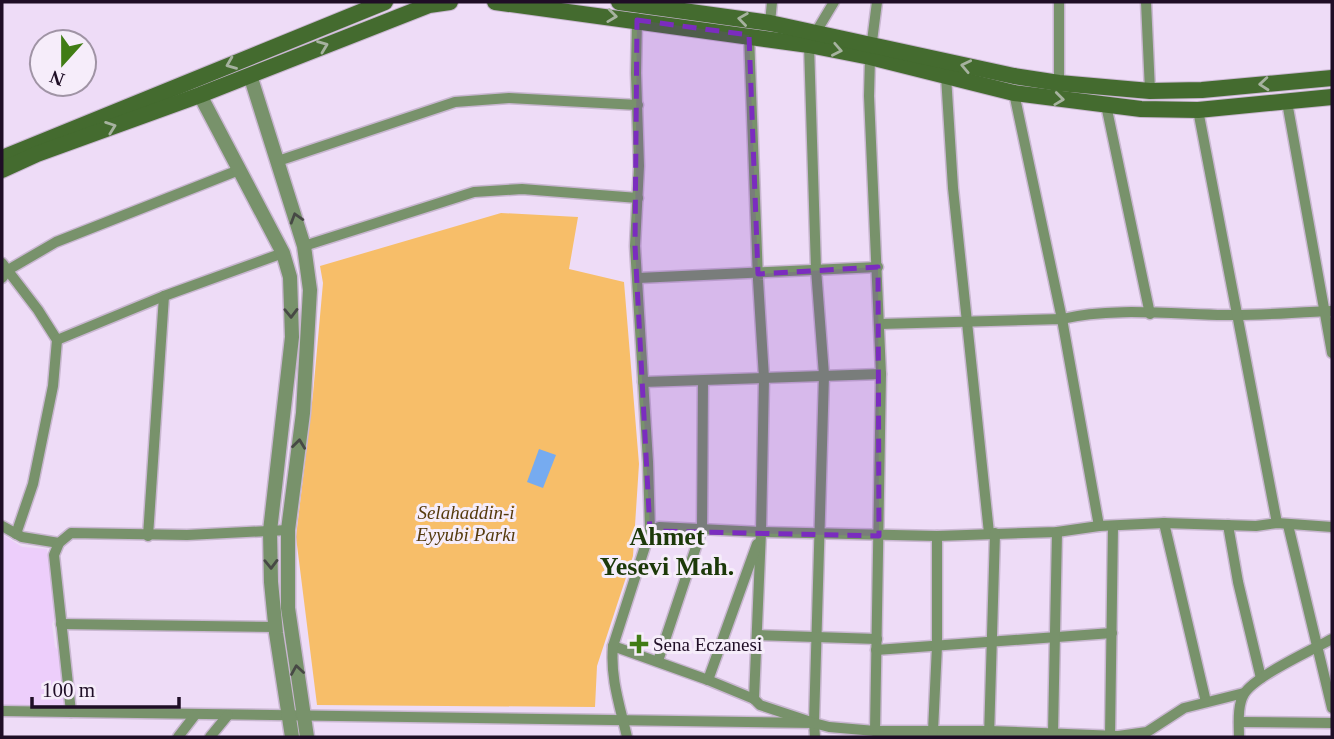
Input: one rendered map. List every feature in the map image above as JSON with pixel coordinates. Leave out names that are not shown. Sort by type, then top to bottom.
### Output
[{"type":"main road","points":[[2,158],[385,2]]},
{"type":"main road","points":[[2,170],[37,154],[200,95],[429,5],[450,2]]},
{"type":"main road","points":[[495,2],[637,12],[749,35],[813,39],[1059,83],[1150,91],[1202,90],[1332,78]]},
{"type":"main road","points":[[619,2],[637,12]]},
{"type":"main road","points":[[637,12],[655,4],[770,23],[813,39]]},
{"type":"main road","points":[[871,51],[946,76],[1014,93],[1141,109],[1198,110],[1332,97]]},
{"type":"street","points":[[770,23],[772,2]]},
{"type":"street","points":[[815,737],[824,375],[816,269],[813,39],[834,2]]},
{"type":"street","points":[[875,731],[881,374],[870,126],[871,51],[877,2]]},
{"type":"street","points":[[1059,2],[1059,83]]},
{"type":"street","points":[[1146,2],[1150,91]]},
{"type":"street","points":[[627,737],[614,685],[612,646],[650,531],[635,246],[639,166],[637,12]]},
{"type":"street","points":[[749,35],[764,378],[754,699]]},
{"type":"street","points":[[250,75],[304,246],[310,290],[303,413],[288,530],[288,608],[307,737]]},
{"type":"street","points":[[946,76],[953,188],[992,533],[989,734]]},
{"type":"street","points":[[1014,93],[1062,319],[1099,526]]},
{"type":"street","points":[[200,95],[283,253],[290,277],[292,337],[270,531],[271,582],[292,737]]},
{"type":"street","points":[[278,161],[455,102],[509,98],[638,105]]},
{"type":"street","points":[[1287,102],[1328,311],[1332,353]]},
{"type":"street","points":[[1106,105],[1150,314]]},
{"type":"street","points":[[1198,110],[1282,524],[1332,708]]},
{"type":"street","points":[[16,534],[33,484],[53,386],[57,340],[4,270],[55,242],[239,170]]},
{"type":"street","points":[[304,246],[474,192],[522,188],[638,198]]},
{"type":"street","points":[[57,340],[163,296],[283,253]]},
{"type":"street","points":[[638,278],[878,267]]},
{"type":"street","points":[[148,536],[163,296]]},
{"type":"street","points":[[880,324],[1062,319],[1078,315],[1133,312],[1238,315],[1328,311]]},
{"type":"street","points":[[643,382],[881,374]]},
{"type":"street","points":[[658,662],[702,529],[703,381]]},
{"type":"street","points":[[650,531],[659,527],[937,536],[1057,532],[1099,526],[1164,523],[1332,527]]},
{"type":"street","points":[[1164,523],[1206,702]]},
{"type":"street","points":[[1228,525],[1238,582],[1261,678]]},
{"type":"street","points":[[2,526],[22,537],[60,543]]},
{"type":"street","points":[[1110,736],[1113,526]]},
{"type":"street","points":[[71,712],[54,555],[60,543],[71,533],[148,536],[288,530]]},
{"type":"street","points":[[708,680],[761,532]]},
{"type":"street","points":[[1053,733],[1057,532]]},
{"type":"street","points":[[933,731],[937,646],[937,536]]},
{"type":"street","points":[[61,624],[276,627]]},
{"type":"street","points":[[757,635],[937,646],[1112,633]]},
{"type":"street","points":[[612,646],[708,680],[754,699],[761,705],[829,727],[875,731],[1110,736],[1147,732],[1184,708],[1244,693],[1261,678],[1332,639]]},
{"type":"street","points":[[1239,737],[1240,708],[1244,693]]},
{"type":"street","points":[[2,711],[814,723]]},
{"type":"street","points":[[178,737],[195,715]]},
{"type":"street","points":[[210,737],[228,715]]},
{"type":"street","points":[[1239,722],[1332,723]]},
{"type":"highlighted area","points":[[637,20],[749,35],[758,274],[878,267],[879,536],[650,531],[635,246]]},
{"type":"shaded area","points":[[2,534],[22,547],[47,549],[57,614],[52,624],[55,647],[62,655],[68,704],[64,711],[2,710]]},
{"type":"green space","name":"Selahaddin-i Eyyubi Parkı","points":[[501,213],[578,217],[569,269],[624,282],[639,464],[633,556],[597,666],[595,707],[317,705],[296,537],[323,283],[320,266]]},
{"type":"water","points":[[539,449],[556,455],[543,488],[527,482]]},
{"type":"place","name":"Sena Eczanesi","points":[[639,644]]},
{"type":"district","name":"Ahmet Yesevi Mah.","points":[[667,551]]}]
